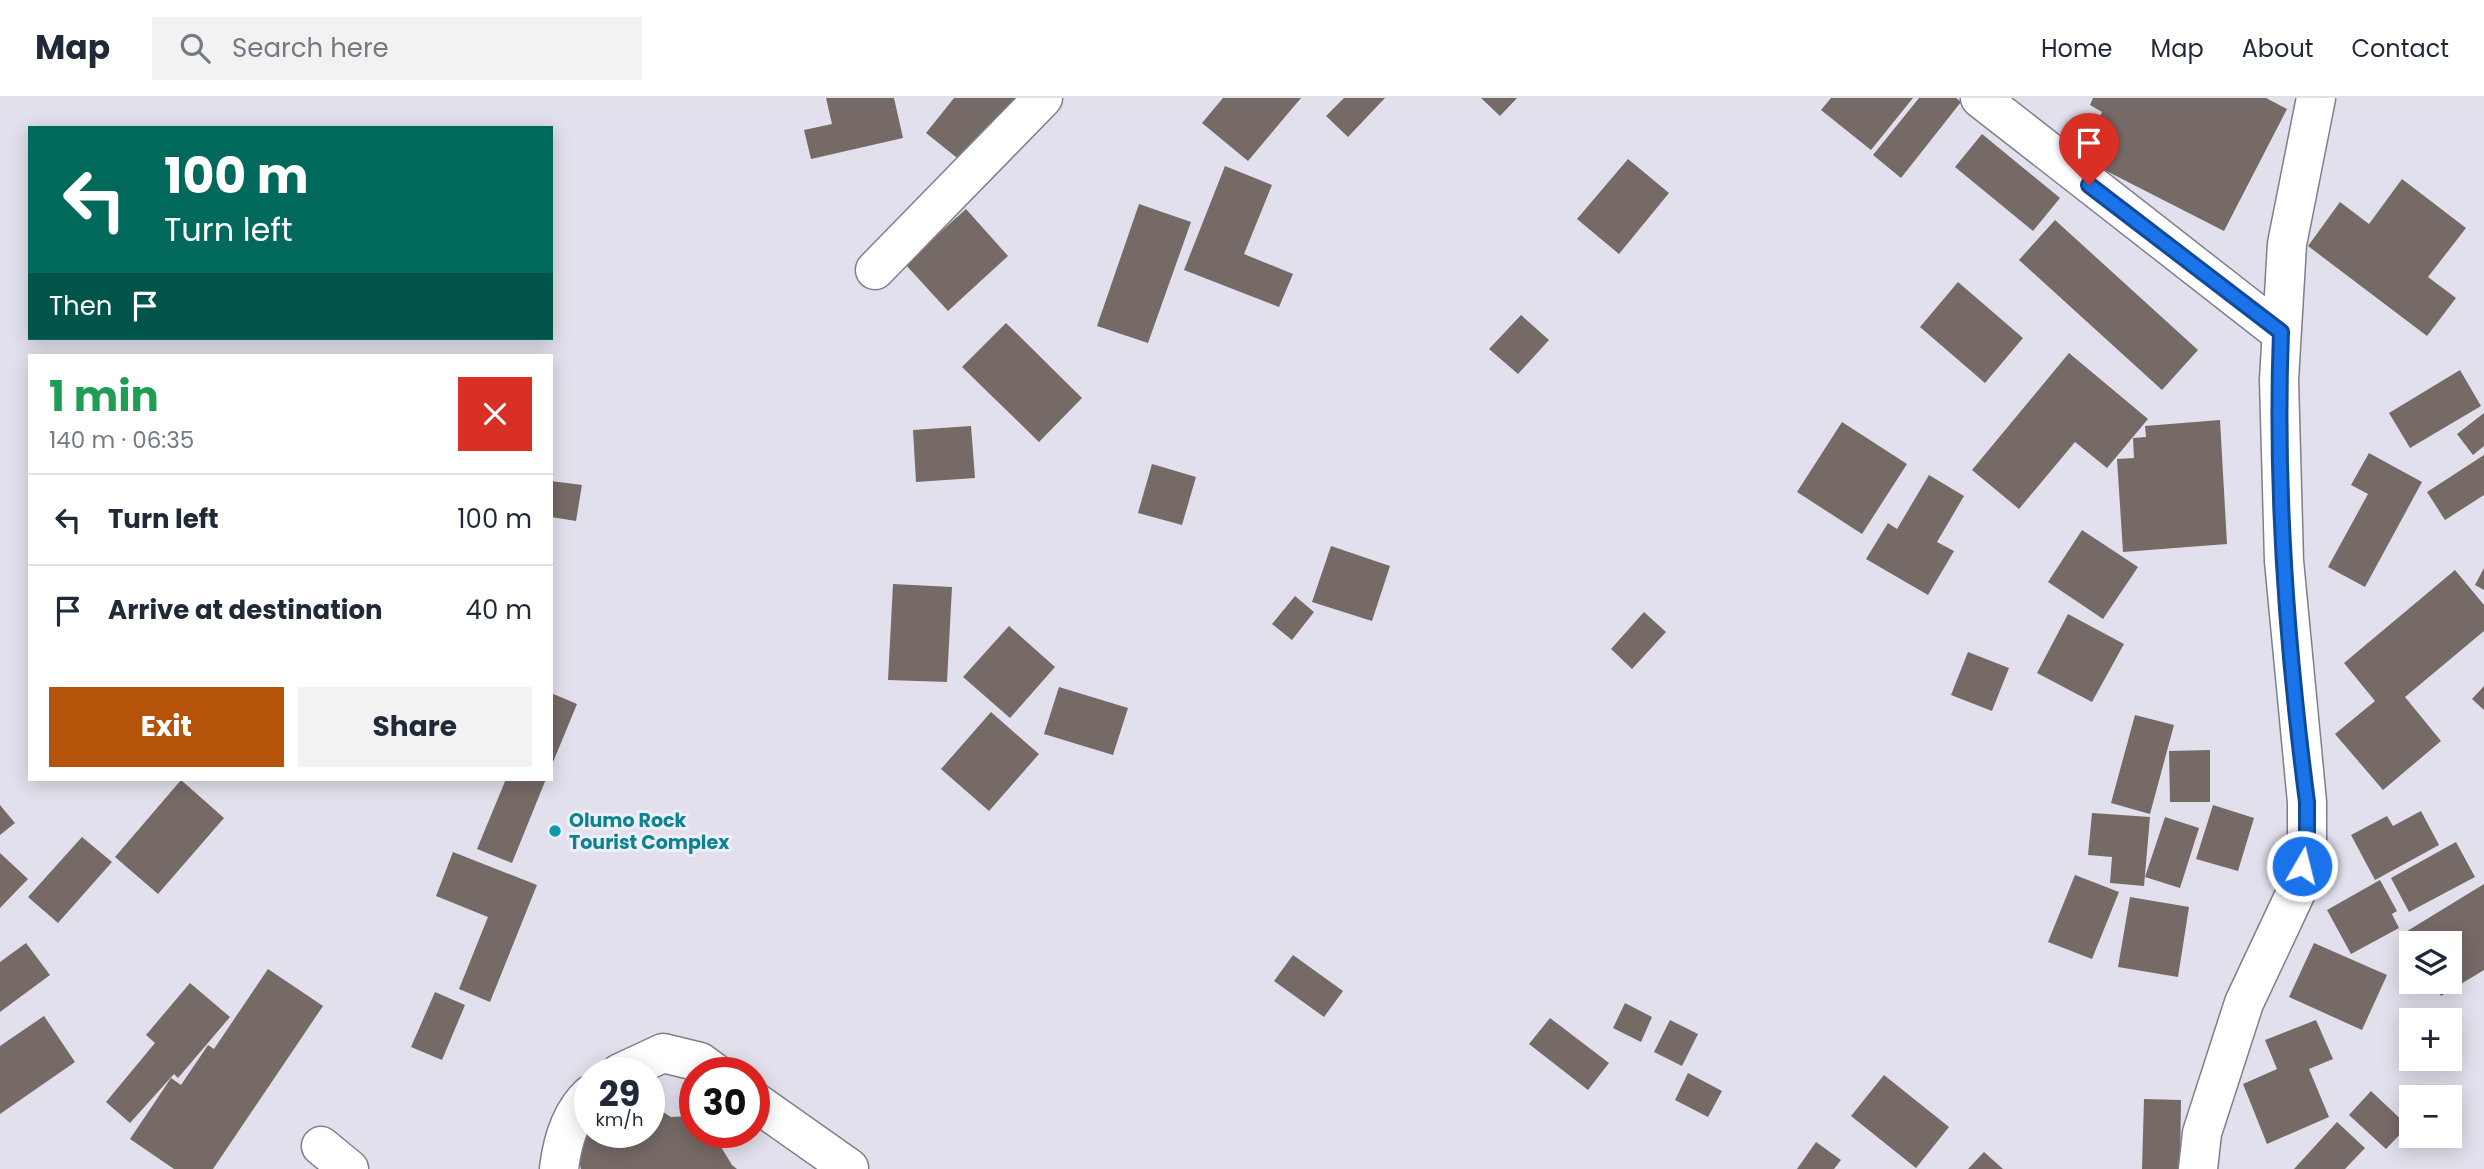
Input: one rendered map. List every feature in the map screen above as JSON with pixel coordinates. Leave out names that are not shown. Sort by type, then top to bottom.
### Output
[{"type":"street","points":[[875,270],[1043,98]]},
{"type":"street","points":[[1980,98],[2281,332]]},
{"type":"street","points":[[2199,1169],[2202,1133],[2244,1003],[2297,890],[2307,842],[2307,802],[2284,561],[2279,380],[2287,244],[2316,98]]},
{"type":"street","points":[[654,1057],[663,1053],[679,1057]]},
{"type":"street","points":[[770,1112],[849,1168]]},
{"type":"street","points":[[559,1169],[561,1145],[574,1118]]},
{"type":"building","points":[[826,98],[894,98],[903,138],[811,159],[804,130],[832,124]]},
{"type":"building","points":[[954,98],[1020,98],[966,165],[926,133]]},
{"type":"building","points":[[1223,98],[1301,98],[1248,161],[1202,123]]},
{"type":"building","points":[[1344,98],[1385,98],[1348,137],[1326,116]]},
{"type":"building","points":[[1481,98],[1517,98],[1500,116]]},
{"type":"building","points":[[1831,98],[1913,98],[1871,150],[1821,110]]},
{"type":"building","points":[[1919,98],[1956,98],[1961,102],[1901,178],[1873,155]]},
{"type":"building","points":[[2093,98],[2266,98],[2287,109],[2224,231],[2079,157],[2102,112],[2090,105]]},
{"type":"building","points":[[1982,134],[2060,198],[2033,231],[1955,167]]},
{"type":"building","points":[[1628,159],[1669,193],[1619,254],[1577,219]]},
{"type":"building","points":[[1225,166],[1272,185],[1244,254],[1293,274],[1279,307],[1184,270]]},
{"type":"building","points":[[2402,179],[2466,228],[2428,277],[2456,298],[2427,336],[2308,246],[2340,202],[2369,224]]},
{"type":"building","points":[[1139,204],[1191,222],[1148,343],[1097,326]]},
{"type":"building","points":[[966,209],[1008,256],[948,311],[905,264]]},
{"type":"building","points":[[2055,220],[2198,350],[2162,390],[2019,260]]},
{"type":"building","points":[[1958,282],[2023,338],[1985,383],[1920,327]]},
{"type":"building","points":[[1521,315],[1549,340],[1518,374],[1489,349]]},
{"type":"building","points":[[1006,323],[1082,398],[1039,442],[962,367]]},
{"type":"building","points":[[2069,353],[2148,419],[2107,468],[2075,442],[2019,509],[1972,470]]},
{"type":"building","points":[[2460,370],[2481,406],[2410,448],[2389,413]]},
{"type":"building","points":[[2484,413],[2484,446],[2473,455],[2457,434]]},
{"type":"building","points":[[2220,420],[2227,544],[2123,552],[2117,459],[2134,458],[2133,438],[2146,437],[2145,426]]},
{"type":"building","points":[[1842,422],[1907,464],[1862,534],[1797,492]]},
{"type":"building","points":[[971,426],[975,478],[916,482],[913,430]]},
{"type":"building","points":[[2369,453],[2422,482],[2365,587],[2328,567],[2368,494],[2351,485]]},
{"type":"building","points":[[2484,455],[2484,495],[2445,520],[2427,492]]},
{"type":"building","points":[[1152,464],[1196,477],[1182,525],[1138,513]]},
{"type":"building","points":[[1929,475],[1964,496],[1937,542],[1954,551],[1928,595],[1866,559],[1888,523],[1897,529]]},
{"type":"building","points":[[553,481],[582,485],[576,521],[553,517]]},
{"type":"building","points":[[2082,530],[2138,567],[2103,619],[2048,582]]},
{"type":"building","points":[[1331,546],[1390,566],[1372,621],[1312,602]]},
{"type":"building","points":[[2484,568],[2484,590],[2475,585]]},
{"type":"building","points":[[2455,570],[2484,605],[2484,631],[2405,697],[2441,741],[2383,790],[2335,734],[2375,701],[2344,663]]},
{"type":"building","points":[[893,584],[952,587],[947,682],[888,680]]},
{"type":"building","points":[[1295,596],[1314,612],[1292,640],[1272,624]]},
{"type":"building","points":[[1644,612],[1666,632],[1632,669],[1611,649]]},
{"type":"building","points":[[2068,614],[2124,644],[2092,702],[2037,673]]},
{"type":"building","points":[[1009,626],[1055,667],[1010,718],[963,677]]},
{"type":"building","points":[[1968,652],[2009,668],[1992,711],[1951,695]]},
{"type":"building","points":[[2484,686],[2484,710],[2472,699]]},
{"type":"building","points":[[1059,687],[1128,708],[1113,755],[1044,734]]},
{"type":"building","points":[[553,694],[577,704],[553,762]]},
{"type":"building","points":[[991,712],[1039,754],[989,811],[941,769]]},
{"type":"building","points":[[2135,715],[2174,725],[2150,814],[2111,803]]},
{"type":"building","points":[[2210,750],[2210,802],[2170,802],[2169,751]]},
{"type":"building","points":[[180,781],[224,818],[158,894],[115,857]]},
{"type":"building","points":[[505,781],[545,781],[512,863],[477,849]]},
{"type":"building","points":[[0,805],[15,823],[0,835]]},
{"type":"building","points":[[2213,805],[2254,818],[2238,871],[2196,859]]},
{"type":"building","points":[[2421,811],[2439,845],[2375,880],[2351,835],[2387,816],[2393,826]]},
{"type":"building","points":[[2092,813],[2150,817],[2144,886],[2110,883],[2112,857],[2088,855]]},
{"type":"building","points":[[2165,817],[2199,828],[2180,888],[2145,877]]},
{"type":"building","points":[[82,837],[112,862],[58,923],[28,897]]},
{"type":"building","points":[[2456,842],[2475,877],[2409,912],[2391,878]]},
{"type":"building","points":[[453,852],[537,885],[490,1002],[459,989],[488,917],[436,896]]},
{"type":"building","points":[[0,853],[28,879],[0,908]]},
{"type":"building","points":[[2075,875],[2119,892],[2092,959],[2048,942]]},
{"type":"building","points":[[2380,880],[2397,911],[2392,914],[2399,928],[2351,954],[2327,910]]},
{"type":"building","points":[[2484,884],[2484,970],[2462,983],[2462,931],[2407,931]]},
{"type":"building","points":[[2130,897],[2189,907],[2178,977],[2118,967]]},
{"type":"building","points":[[26,943],[50,975],[0,1012],[0,962]]},
{"type":"building","points":[[2314,943],[2387,975],[2362,1030],[2289,997]]},
{"type":"building","points":[[1293,955],[1343,991],[1324,1017],[1274,981]]},
{"type":"building","points":[[268,969],[323,1006],[213,1169],[174,1169],[130,1139],[171,1078],[181,1085],[208,1045],[214,1049]]},
{"type":"building","points":[[190,983],[230,1017],[178,1078],[174,1074],[130,1123],[106,1102],[155,1043],[146,1035]]},
{"type":"building","points":[[435,992],[465,1005],[442,1060],[411,1047]]},
{"type":"building","points":[[1625,1003],[1652,1017],[1641,1042],[1613,1028]]},
{"type":"building","points":[[44,1016],[75,1062],[0,1114],[0,1046]]},
{"type":"building","points":[[1550,1018],[1609,1063],[1588,1090],[1529,1044]]},
{"type":"building","points":[[1670,1020],[1698,1034],[1682,1066],[1654,1052]]},
{"type":"building","points":[[2316,1020],[2333,1059],[2309,1069],[2329,1117],[2267,1144],[2243,1084],[2277,1069],[2265,1040]]},
{"type":"building","points":[[1688,1073],[1722,1091],[1708,1117],[1675,1100]]},
{"type":"building","points":[[1884,1075],[1949,1127],[1916,1168],[1851,1116]]},
{"type":"building","points":[[2371,1091],[2399,1117],[2399,1135],[2386,1149],[2349,1115]]},
{"type":"building","points":[[2144,1099],[2181,1100],[2180,1169],[2142,1169]]},
{"type":"building","points":[[665,1113],[671,1117],[679,1117],[679,1148],[722,1148],[737,1169],[581,1169],[577,1148],[665,1148]]},
{"type":"building","points":[[2337,1122],[2365,1148],[2345,1169],[2294,1169]]},
{"type":"building","points":[[1816,1142],[1841,1160],[1834,1169],[1797,1169]]},
{"type":"building","points":[[1984,1152],[2003,1169],[1968,1169]]},
{"type":"place","name":"Olumo Rock Tourist Complex","points":[[555,831]]},
{"type":"route","points":[[2089,185],[2281,332],[2279,380],[2284,561],[2307,802],[2307,842],[2302,866]]}]
